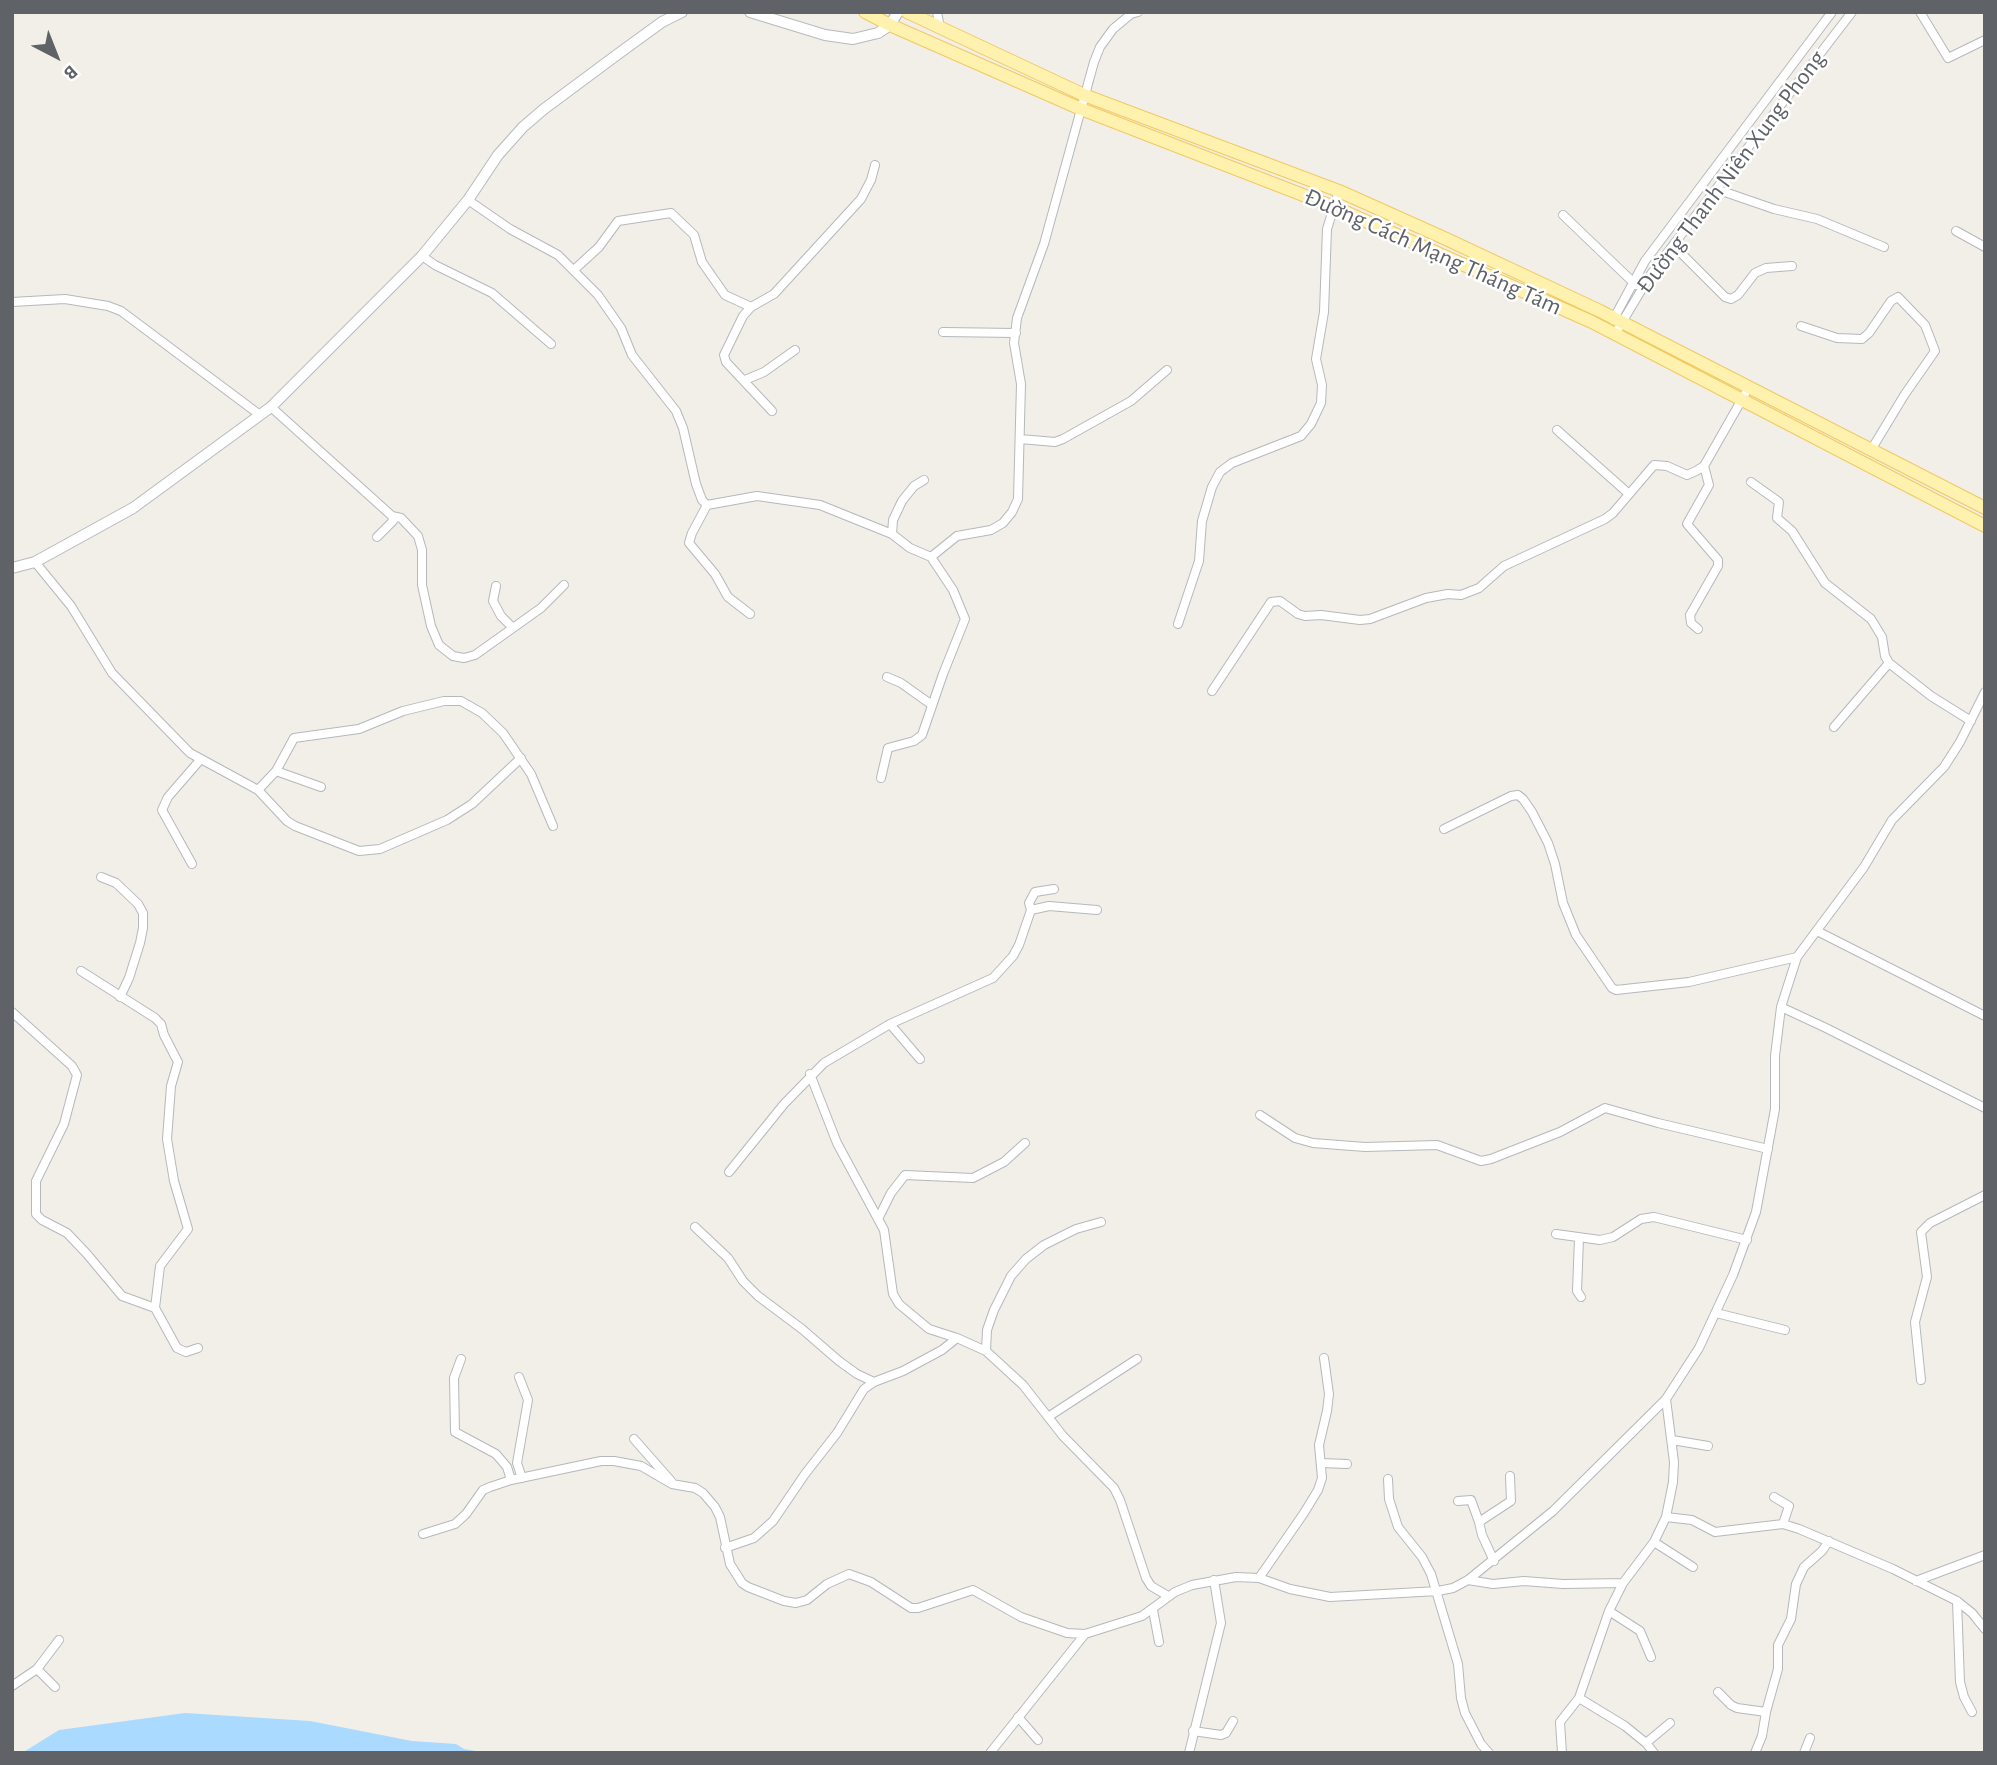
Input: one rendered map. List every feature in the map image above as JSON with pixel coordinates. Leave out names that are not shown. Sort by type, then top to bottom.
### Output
[{"type":"main road","points":[[12,568],[35,562],[132,508],[271,407],[422,256],[468,200],[498,155],[523,127],[662,22],[682,12]]},
{"type":"main road","points":[[750,12],[825,35],[853,38],[878,33],[890,25],[898,12]]},
{"type":"main road","name":"Đường Cách Mạng Tháng Tám","points":[[865,12],[1081,109],[1334,207],[1611,332],[1985,526]]},
{"type":"main road","name":"Đường Cách Mạng Tháng Tám","points":[[907,12],[1084,95],[1339,191],[1444,238],[1618,320],[1985,508]]},
{"type":"main road","points":[[1436,253],[1444,238]]},
{"type":"street","points":[[937,12],[940,28]]},
{"type":"street","points":[[931,557],[957,536],[991,530],[1003,523],[1018,499],[1021,384],[1014,343],[1017,318],[1044,244],[1084,95],[1100,47],[1119,23],[1130,14],[1138,12]]},
{"type":"street","name":"Đường Thanh Niên Xung Phong","points":[[1618,320],[1634,279],[1645,261],[1832,12]]},
{"type":"street","name":"Đường Thanh Niên Xung Phong","points":[[1611,332],[1673,245],[1852,12]]},
{"type":"street","points":[[1920,12],[1948,58],[1985,40]]},
{"type":"street","points":[[1761,106],[1773,116]]},
{"type":"street","points":[[772,411],[726,362],[724,355],[741,319],[751,307],[774,294],[861,199],[875,165]]},
{"type":"street","points":[[1716,188],[1774,209],[1817,219],[1884,247]]},
{"type":"street","points":[[1178,624],[1199,561],[1202,521],[1212,487],[1220,472],[1232,463],[1301,436],[1311,424],[1321,403],[1322,385],[1316,359],[1324,312],[1327,229],[1339,191]]},
{"type":"street","points":[[468,200],[510,229],[558,255],[575,269],[612,312],[632,355],[676,411],[683,428],[696,484],[702,500],[707,505]]},
{"type":"street","points":[[575,269],[599,247],[618,221],[671,213],[694,235],[702,262],[724,295],[751,307]]},
{"type":"street","points":[[1563,215],[1634,279],[1641,289]]},
{"type":"street","points":[[1956,231],[1985,247]]},
{"type":"street","points":[[1673,245],[1725,297],[1731,299],[1738,295],[1755,273],[1766,268],[1792,266]]},
{"type":"street","points":[[422,256],[492,293],[551,345]]},
{"type":"street","points":[[1801,326],[1837,338],[1862,339],[1891,301],[1898,297],[1925,325],[1935,351],[1871,450]]},
{"type":"street","points":[[12,302],[65,299],[108,306],[121,311],[260,415]]},
{"type":"street","points":[[943,332],[1016,333]]},
{"type":"street","points":[[745,380],[764,372],[795,350]]},
{"type":"street","points":[[1020,439],[1055,442],[1063,439],[1132,401],[1167,370]]},
{"type":"street","points":[[1212,691],[1271,602],[1280,601],[1298,614],[1306,616],[1321,615],[1360,620],[1370,619],[1426,598],[1448,594],[1461,595],[1479,588],[1504,566],[1605,519],[1654,465],[1667,466],[1687,475],[1704,466],[1749,387]]},
{"type":"street","points":[[271,407],[392,516],[401,518],[418,536],[422,550],[422,585],[431,626],[435,638],[447,653],[464,658],[475,655],[541,608],[564,585]]},
{"type":"street","points":[[1557,430],[1629,494]]},
{"type":"street","points":[[1698,629],[1691,623],[1690,615],[1718,566],[1718,559],[1687,524],[1709,485],[1704,466]]},
{"type":"street","points":[[892,534],[893,520],[902,501],[914,486],[924,480]]},
{"type":"street","points":[[1751,482],[1779,502],[1777,518],[1792,531],[1825,583],[1871,619],[1882,637],[1889,663],[1970,722]]},
{"type":"street","points":[[707,505],[757,496],[820,505],[892,534],[910,548],[931,557],[953,590],[965,619],[922,735],[918,739],[891,746],[886,751],[881,778]]},
{"type":"street","points":[[707,505],[689,543],[715,574],[728,597],[750,614]]},
{"type":"street","points":[[377,537],[393,521],[392,516]]},
{"type":"street","points":[[35,562],[71,606],[112,673],[190,753],[258,790],[295,827],[351,848],[370,851],[380,849],[447,820],[472,804],[521,758]]},
{"type":"street","points":[[496,586],[493,601],[501,616],[513,628]]},
{"type":"street","points":[[1834,727],[1889,663]]},
{"type":"street","points":[[887,677],[901,683],[932,705]]},
{"type":"street","points":[[423,1534],[455,1524],[466,1514],[483,1490],[511,1480],[601,1461],[614,1461],[641,1466],[672,1484],[695,1488],[710,1499],[720,1517],[730,1564],[742,1583],[784,1601],[802,1602],[827,1584],[849,1574],[871,1582],[911,1608],[973,1590],[1021,1617],[1067,1633],[1085,1634],[1142,1616],[1168,1596],[1192,1585],[1214,1580],[1259,1578],[1302,1592],[1330,1597],[1438,1591],[1453,1588],[1468,1580],[1553,1511],[1666,1399],[1699,1348],[1747,1240],[1756,1212],[1775,1110],[1775,1056],[1781,1007],[1797,957],[1864,867],[1892,820],[1944,767],[1961,742],[1985,692]]},
{"type":"street","points":[[258,790],[276,771],[294,738],[359,729],[403,711],[451,700],[470,704],[494,723],[531,774],[553,826]]},
{"type":"street","points":[[192,864],[162,810],[168,797],[200,760]]},
{"type":"street","points":[[276,771],[321,787]]},
{"type":"street","points":[[1444,828],[1511,796],[1518,795],[1523,799],[1548,843],[1563,903],[1576,935],[1616,990],[1689,982],[1797,957]]},
{"type":"street","points":[[101,877],[116,883],[138,904],[143,913],[140,943],[120,997]]},
{"type":"street","points":[[729,1172],[810,1074],[890,1024],[993,978],[1019,945],[1031,910],[1029,902],[1035,892],[1054,889]]},
{"type":"street","points":[[1031,910],[1049,906],[1097,910]]},
{"type":"street","points":[[1817,931],[1985,1016]]},
{"type":"street","points":[[80,971],[161,1024],[178,1062],[171,1086],[167,1139],[174,1181],[188,1229],[160,1266],[155,1308],[177,1348],[186,1352],[198,1348]]},
{"type":"street","points":[[1781,1007],[1985,1108]]},
{"type":"street","points":[[12,1012],[72,1066],[77,1075],[64,1124],[36,1181],[36,1214],[67,1233],[122,1296],[155,1308]]},
{"type":"street","points":[[890,1024],[920,1059]]},
{"type":"street","points":[[810,1074],[837,1143],[886,1238],[893,1294],[899,1304],[929,1329],[986,1351],[1023,1385],[1048,1417],[1114,1488],[1146,1578],[1152,1586],[1168,1596]]},
{"type":"street","points":[[1260,1115],[1295,1138],[1312,1143],[1365,1147],[1437,1145],[1481,1161],[1491,1160],[1560,1132],[1605,1108],[1768,1149]]},
{"type":"street","points":[[878,1219],[891,1193],[905,1175],[965,1180],[973,1178],[1004,1162],[1025,1143]]},
{"type":"street","points":[[1921,1380],[1915,1322],[1927,1277],[1927,1263],[1921,1232],[1930,1223],[1985,1195]]},
{"type":"street","points":[[1556,1234],[1600,1240],[1613,1237],[1647,1217],[1747,1240]]},
{"type":"street","points":[[986,1351],[987,1330],[994,1310],[1011,1276],[1018,1268],[1044,1245],[1101,1222]]},
{"type":"street","points":[[695,1227],[728,1258],[750,1289],[839,1361],[874,1382]]},
{"type":"street","points":[[1579,1238],[1577,1291],[1581,1297]]},
{"type":"street","points":[[1716,1313],[1785,1330]]},
{"type":"street","points":[[725,1548],[754,1538],[774,1521],[864,1389],[942,1350],[957,1338]]},
{"type":"street","points":[[460,1359],[454,1378],[455,1432],[496,1454],[507,1467],[511,1480]]},
{"type":"street","points":[[1048,1417],[1137,1359]]},
{"type":"street","points":[[1259,1578],[1318,1490],[1322,1478],[1320,1434],[1328,1411],[1329,1394],[1324,1359]]},
{"type":"street","points":[[519,1377],[528,1400],[517,1463],[522,1478]]},
{"type":"street","points":[[1562,1753],[1560,1722],[1579,1698],[1609,1611],[1623,1583],[1654,1542],[1666,1517],[1673,1482],[1672,1440],[1666,1399]]},
{"type":"street","points":[[634,1439],[672,1484]]},
{"type":"street","points":[[1672,1440],[1708,1446]]},
{"type":"street","points":[[1321,1463],[1347,1464]]},
{"type":"street","points":[[1479,1522],[1511,1501],[1510,1476]]},
{"type":"street","points":[[1388,1479],[1389,1499],[1398,1527],[1422,1557],[1438,1591],[1458,1664],[1463,1705],[1473,1730],[1489,1753]]},
{"type":"street","points":[[1774,1497],[1789,1506],[1783,1524]]},
{"type":"street","points":[[1458,1501],[1471,1500],[1494,1561]]},
{"type":"street","points":[[1666,1517],[1692,1520],[1715,1532],[1783,1524],[1829,1541],[1957,1601],[1972,1613],[1985,1629]]},
{"type":"street","points":[[1755,1753],[1762,1736],[1778,1669],[1779,1645],[1791,1619],[1796,1584],[1804,1567],[1829,1541]]},
{"type":"street","points":[[1654,1542],[1693,1567]]},
{"type":"street","points":[[1916,1581],[1985,1555]]},
{"type":"street","points":[[1189,1753],[1221,1623],[1214,1580]]},
{"type":"street","points":[[1468,1580],[1493,1584],[1524,1581],[1563,1584],[1623,1583]]},
{"type":"street","points":[[1957,1601],[1960,1682],[1972,1712]]},
{"type":"street","points":[[1153,1610],[1159,1642]]},
{"type":"street","points":[[1609,1611],[1640,1631],[1651,1657]]},
{"type":"street","points":[[990,1753],[1085,1634]]},
{"type":"street","points":[[12,1686],[37,1669],[59,1640]]},
{"type":"street","points":[[37,1669],[55,1687]]},
{"type":"street","points":[[1718,1692],[1737,1708],[1766,1712]]},
{"type":"street","points":[[1579,1698],[1625,1726],[1654,1753]]},
{"type":"street","points":[[1018,1717],[1038,1740]]},
{"type":"street","points":[[1193,1731],[1221,1735],[1226,1733],[1233,1721]]},
{"type":"street","points":[[1646,1743],[1670,1723]]},
{"type":"street","points":[[1804,1753],[1810,1738]]},
{"type":"water","points":[[185,1713],[310,1721],[412,1741],[456,1744],[464,1749],[487,1753],[22,1753],[59,1730]]}]
